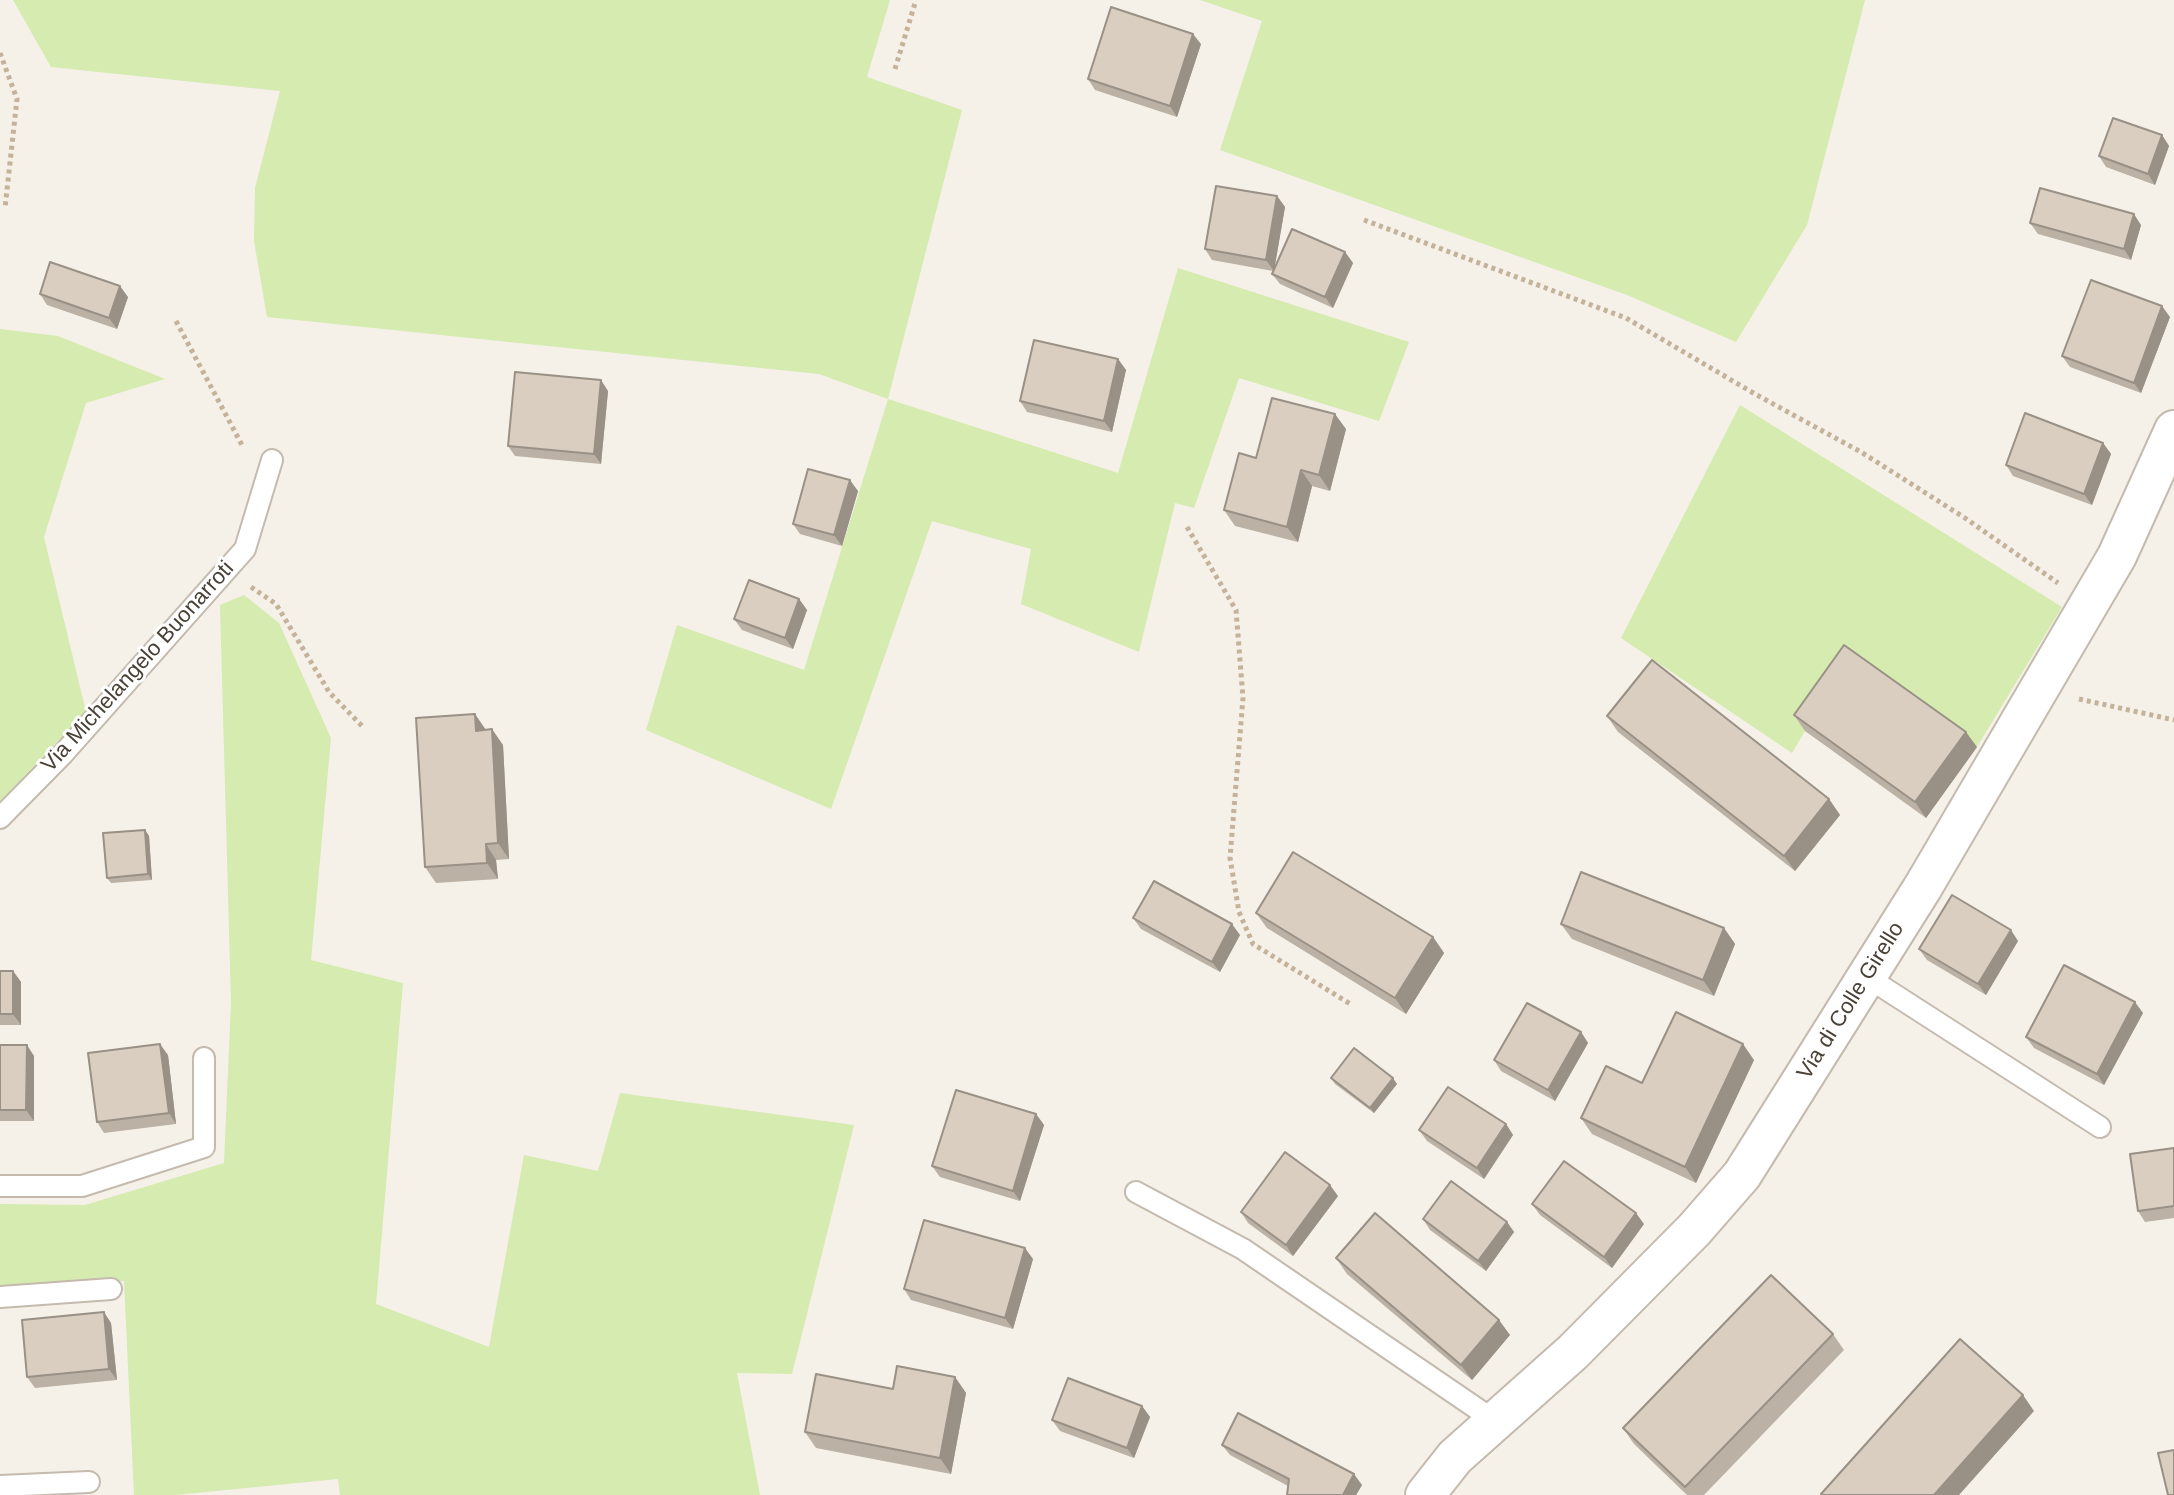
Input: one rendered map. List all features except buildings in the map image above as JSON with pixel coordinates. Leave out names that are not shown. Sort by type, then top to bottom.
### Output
[{"type":"street","name":"Via di Colle Girello","points":[[1425,1495],[1455,1457],[1573,1352],[1726,1195],[1754,1157],[1923,887],[2117,556],[2174,430]]},
{"type":"lane","name":"Via Michelangelo Buonarroti","points":[[0,818],[62,755],[245,549],[272,460]]},
{"type":"lane","points":[[1867,977],[2100,1127]]},
{"type":"lane","points":[[0,1186],[82,1186],[204,1147],[204,1058]]},
{"type":"lane","points":[[1136,1192],[1243,1249],[1495,1421]]},
{"type":"lane","points":[[0,1297],[111,1289]]},
{"type":"lane","points":[[0,1486],[89,1482]]},
{"type":"path","points":[[895,69],[916,0]]},
{"type":"path","points":[[0,53],[17,99],[5,208]]},
{"type":"path","points":[[1364,220],[1626,318],[1861,452],[1965,518],[2088,604]]},
{"type":"path","points":[[176,321],[264,486]]},
{"type":"path","points":[[1187,527],[1236,610],[1243,698],[1230,858],[1239,912],[1253,944],[1352,1005]]},
{"type":"path","points":[[226,570],[276,604],[329,692],[364,728]]},
{"type":"path","points":[[2039,689],[2174,720]]},
{"type":"green space","points":[[13,0],[890,0],[867,77],[962,110],[888,399],[819,374],[267,317],[254,241],[255,188],[280,91],[51,67]]},
{"type":"green space","points":[[1200,0],[1865,0],[1807,225],[1736,342],[1627,295],[1220,150],[1262,21]]},
{"type":"green space","points":[[1178,268],[1409,342],[1379,421],[1239,378],[1194,508],[1175,503],[1139,652],[1021,604],[1031,549],[932,521],[831,809],[646,730],[677,625],[804,670],[888,399],[1118,473]]},
{"type":"green space","points":[[0,329],[58,336],[165,379],[86,403],[44,537],[86,712],[0,801]]},
{"type":"green space","points":[[1740,405],[2062,607],[1977,747],[1856,661],[1792,753],[1621,638]]},
{"type":"green space","points":[[244,595],[279,623],[331,738],[311,960],[403,983],[376,1304],[489,1347],[524,1155],[598,1171],[620,1093],[854,1125],[792,1374],[737,1373],[760,1495],[340,1495],[338,1479],[175,1495],[134,1495],[124,1281],[0,1289],[0,1204],[85,1205],[224,1163],[231,1003],[220,605]]}]
